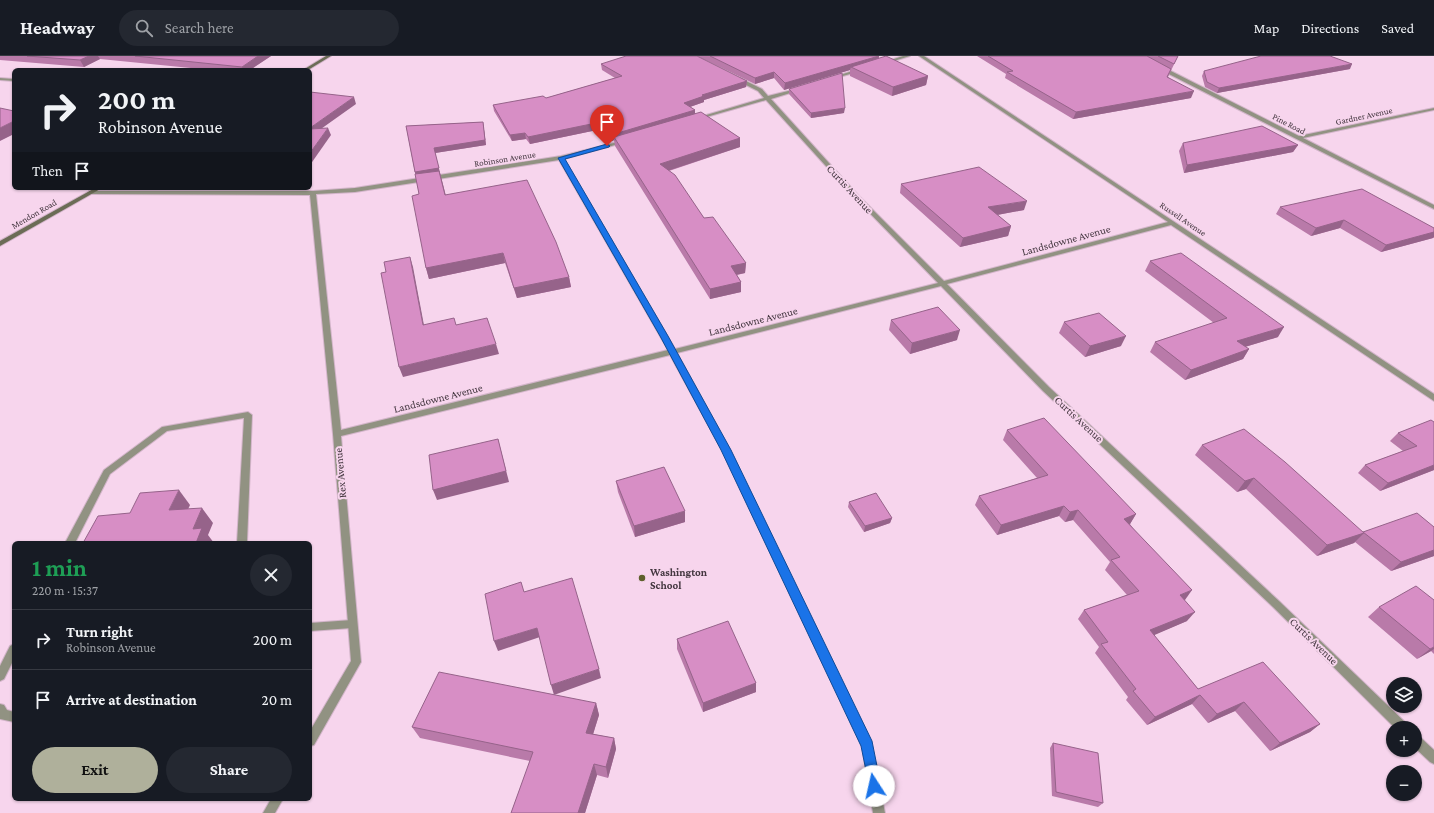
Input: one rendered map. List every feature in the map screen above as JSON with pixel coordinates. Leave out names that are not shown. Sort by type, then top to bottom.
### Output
[{"type":"street","points":[[308,68],[329,56]]},
{"type":"street","points":[[878,65],[908,56]]},
{"type":"street","name":"Russell Avenue","points":[[921,56],[1068,152],[1434,398]]},
{"type":"street","name":"Pine Road","points":[[1154,64],[1434,207]]},
{"type":"street","points":[[826,80],[863,69]]},
{"type":"street","name":"Curtis Avenue","points":[[733,76],[760,90],[856,196],[1046,389],[1276,604],[1396,721]]},
{"type":"street","points":[[0,79],[12,80]]},
{"type":"street","points":[[695,120],[804,87]]},
{"type":"street","name":"Gardner Avenue","points":[[1298,138],[1434,109]]},
{"type":"street","name":"Robinson Avenue","points":[[91,192],[313,193],[355,190],[561,158],[629,139]]},
{"type":"street","points":[[561,158],[673,353],[726,450],[867,745],[879,813]]},
{"type":"street","name":"Mendon Road","points":[[0,244],[95,190]]},
{"type":"street","name":"Rex Avenue","points":[[312,738],[356,662],[337,434],[313,193]]},
{"type":"street","name":"Landsdowne Avenue","points":[[337,434],[673,353],[943,285],[1172,223]]},
{"type":"street","points":[[71,541],[107,472],[165,429],[248,415],[242,541]]},
{"type":"street","points":[[312,627],[352,624]]},
{"type":"street","points":[[0,676],[12,653]]},
{"type":"street","points":[[1422,747],[1434,758]]},
{"type":"street","points":[[269,813],[276,801]]},
{"type":"building","points":[[27,56],[89,56],[80,60]]},
{"type":"building","points":[[135,56],[258,56],[242,67]]},
{"type":"building","points":[[626,56],[697,56],[747,81],[702,95],[704,96],[684,103],[695,110],[611,135],[596,123],[528,137],[525,133],[510,135],[493,105],[543,96],[546,98],[622,76],[601,64]]},
{"type":"building","points":[[710,56],[879,56],[785,83],[774,72],[755,78]]},
{"type":"building","points":[[886,56],[928,76],[893,87],[851,67]]},
{"type":"building","points":[[988,56],[1147,56],[1171,69],[1167,77],[1194,91],[1076,112],[1007,72],[1013,71]]},
{"type":"building","points":[[1158,56],[1178,56],[1174,64]]},
{"type":"building","points":[[1261,56],[1330,56],[1352,64],[1219,88],[1207,82],[1204,71]]},
{"type":"building","points":[[842,73],[845,108],[811,113],[789,89]]},
{"type":"building","points":[[312,92],[354,97],[312,127]]},
{"type":"building","points":[[0,108],[12,111],[12,122],[0,128]]},
{"type":"building","points":[[701,112],[740,138],[660,164],[675,175],[704,218],[713,217],[746,263],[731,266],[741,282],[710,289],[614,137]]},
{"type":"building","points":[[483,122],[485,140],[434,148],[439,168],[415,172],[406,126]]},
{"type":"building","points":[[1262,126],[1298,145],[1187,165],[1183,143]]},
{"type":"building","points":[[328,128],[312,150],[312,129]]},
{"type":"building","points":[[979,167],[1027,201],[988,207],[1011,226],[963,238],[901,184]]},
{"type":"building","points":[[439,171],[445,195],[527,180],[556,242],[569,277],[514,288],[503,253],[426,268],[412,196],[419,194],[415,174]]},
{"type":"building","points":[[1362,189],[1434,228],[1434,232],[1386,245],[1344,220],[1316,228],[1280,207]]},
{"type":"building","points":[[1181,253],[1284,327],[1237,341],[1249,349],[1191,370],[1155,342],[1227,318],[1150,261]]},
{"type":"building","points":[[410,257],[423,325],[454,318],[456,325],[487,318],[496,344],[399,367],[381,273],[386,272],[384,262]]},
{"type":"building","points":[[938,307],[960,330],[912,343],[891,320]]},
{"type":"building","points":[[1099,313],[1126,336],[1090,346],[1064,322]]},
{"type":"building","points":[[1044,418],[1136,514],[1124,519],[1192,590],[1180,595],[1195,612],[1150,630],[1198,689],[1263,662],[1320,724],[1280,743],[1244,702],[1217,714],[1200,695],[1155,717],[1133,691],[1136,689],[1101,644],[1108,642],[1084,610],[1139,591],[1111,560],[1120,557],[1078,510],[1070,512],[1064,506],[1001,525],[979,496],[1048,475],[1007,430]]},
{"type":"building","points":[[1431,420],[1434,422],[1434,465],[1388,483],[1365,465],[1417,446],[1398,433]]},
{"type":"building","points":[[1244,429],[1285,462],[1364,533],[1327,545],[1254,478],[1245,481],[1202,445]]},
{"type":"building","points":[[498,439],[506,471],[433,490],[429,455]]},
{"type":"building","points":[[664,467],[685,511],[634,526],[616,481]]},
{"type":"building","points":[[179,490],[169,510],[202,508],[193,529],[202,528],[197,541],[84,541],[98,516],[130,513],[140,493]]},
{"type":"building","points":[[876,493],[892,518],[865,526],[849,502]]},
{"type":"building","points":[[1417,513],[1434,527],[1434,550],[1401,562],[1363,532]]},
{"type":"building","points":[[572,578],[599,669],[551,685],[537,628],[494,641],[485,594],[521,582],[524,592]]},
{"type":"building","points":[[1416,586],[1434,600],[1434,647],[1430,649],[1379,607]]},
{"type":"building","points":[[728,621],[756,683],[703,703],[677,639]]},
{"type":"building","points":[[439,672],[596,703],[586,733],[614,738],[606,767],[594,764],[578,813],[511,813],[533,752],[412,727]]},
{"type":"building","points":[[1053,743],[1098,753],[1103,803],[1056,792]]},
{"type":"place","name":"Washington School","points":[[642,578]]},
{"type":"route","points":[[607,146],[561,158],[664,336],[726,450],[867,745],[874,786]]}]
